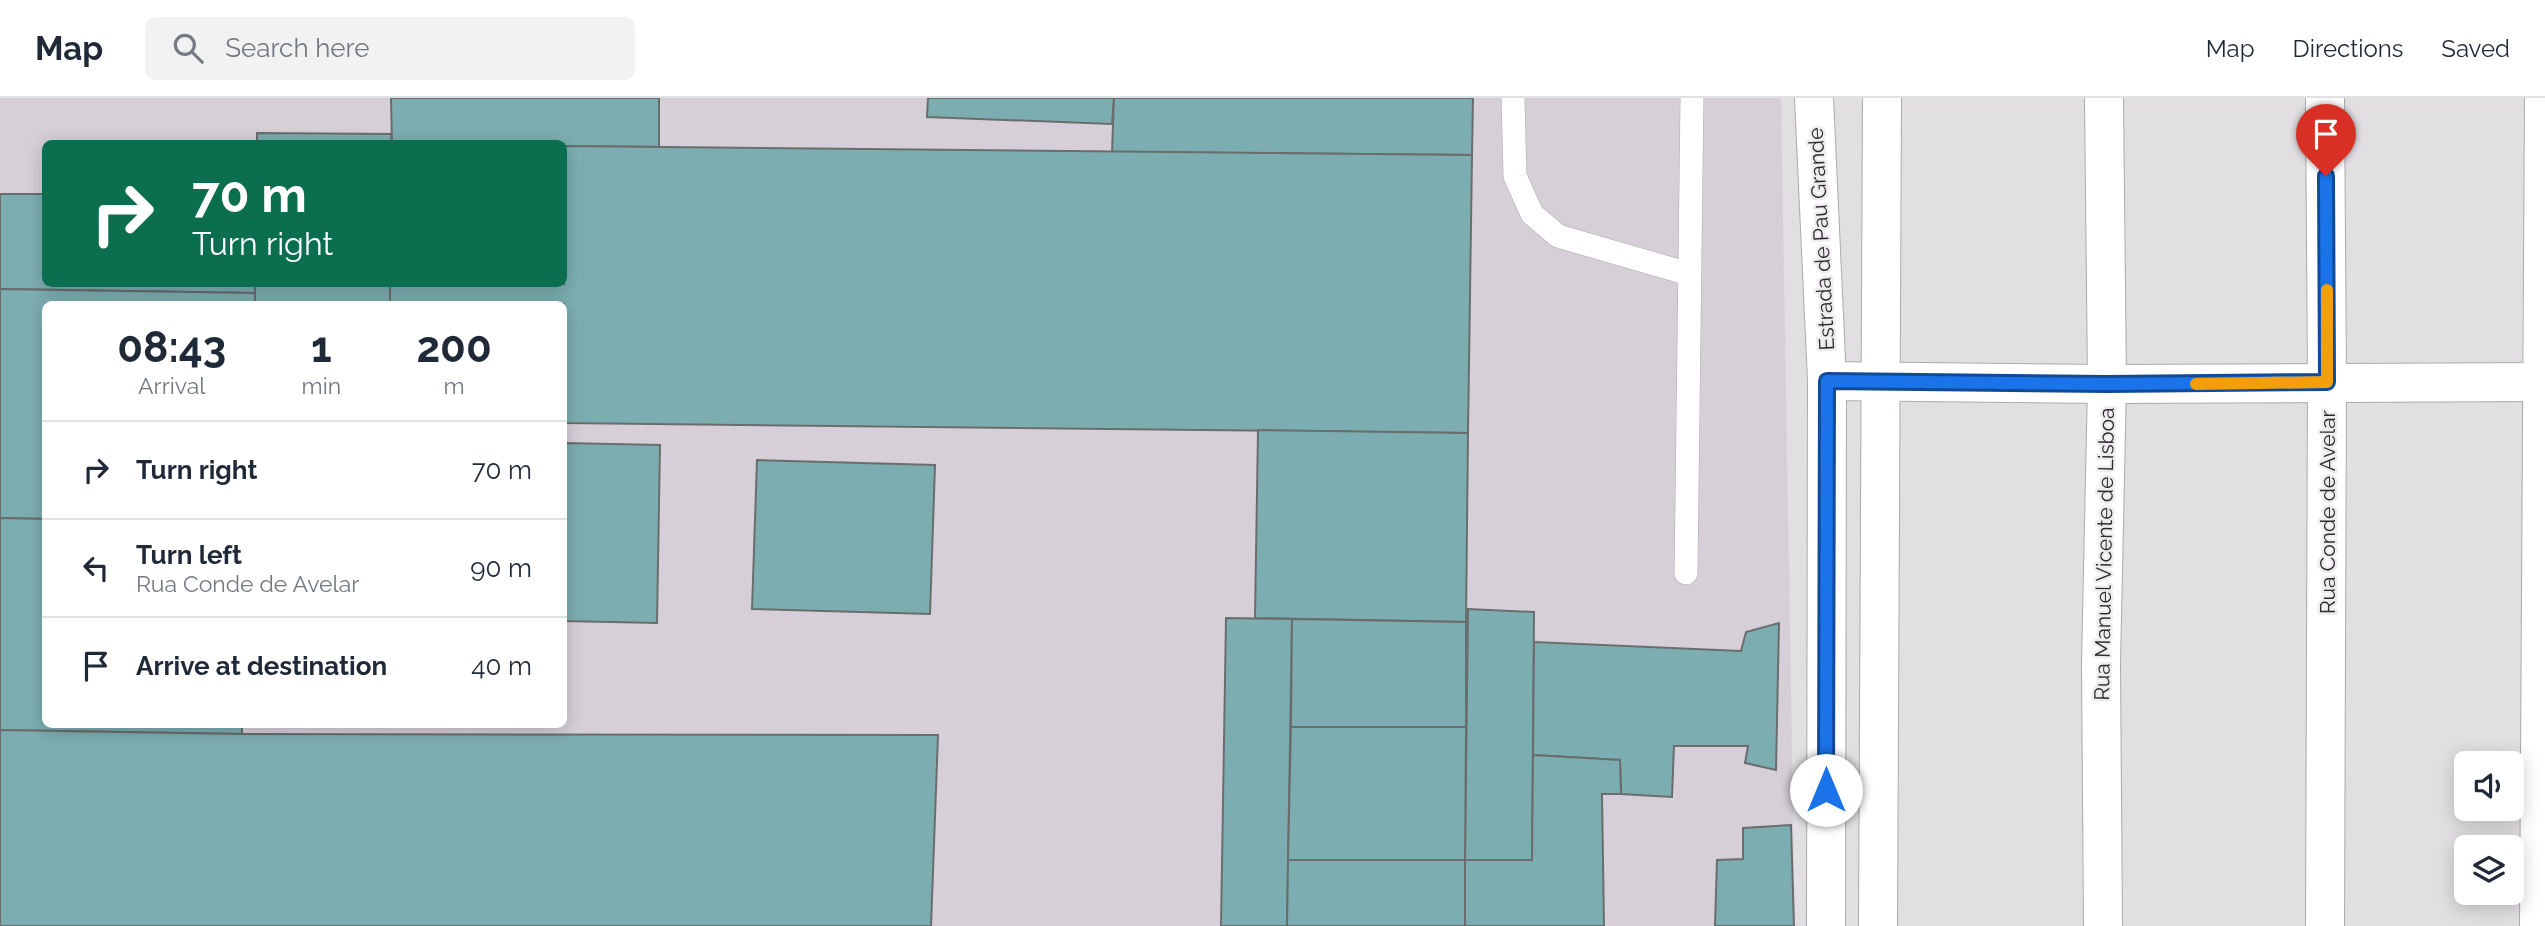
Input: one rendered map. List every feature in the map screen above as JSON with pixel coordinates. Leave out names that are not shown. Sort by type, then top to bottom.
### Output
[{"type":"street","name":"Estrada de Pau Grande","points":[[1814,98],[1827,381],[1826,926]]},
{"type":"street","points":[[1878,926],[1882,98]]},
{"type":"street","name":"Rua Manuel Vicente de Lisboa","points":[[2103,926],[2101,664],[2107,384],[2104,98]]},
{"type":"street","name":"Rua Conde de Avelar","points":[[2325,98],[2325,926]]},
{"type":"street","points":[[2539,926],[2544,98]]},
{"type":"street","points":[[1827,381],[2107,384],[2544,382]]},
{"type":"lane","points":[[1513,98],[1515,176],[1532,214],[1558,236],[1689,274]]},
{"type":"lane","points":[[1686,573],[1692,98]]},
{"type":"shaded area","points":[[0,98],[1781,98],[1795,926],[0,926]]},
{"type":"building","points":[[391,98],[659,98],[659,147],[567,146],[567,140],[392,140]]},
{"type":"building","points":[[928,98],[1114,98],[1112,124],[927,117]]},
{"type":"building","points":[[1114,98],[1473,98],[1472,155],[1112,152]]},
{"type":"building","points":[[257,133],[391,134],[392,140],[257,140]]},
{"type":"building","points":[[567,146],[1472,155],[1468,433],[567,423],[567,301],[390,301],[390,287],[567,287]]},
{"type":"building","points":[[0,194],[42,194],[42,287],[255,287],[255,293],[0,289]]},
{"type":"building","points":[[255,287],[390,287],[390,301],[255,301]]},
{"type":"building","points":[[0,289],[255,293],[255,301],[42,301],[42,519],[0,518]]},
{"type":"building","points":[[1258,430],[1468,433],[1466,622],[1255,618]]},
{"type":"building","points":[[567,443],[660,445],[657,623],[567,621]]},
{"type":"building","points":[[757,460],[935,465],[930,614],[752,609]]},
{"type":"building","points":[[0,518],[42,519],[42,728],[242,728],[242,734],[0,730]]},
{"type":"building","points":[[1468,609],[1534,612],[1532,860],[1465,860]]},
{"type":"building","points":[[1226,618],[1292,619],[1287,926],[1221,926]]},
{"type":"building","points":[[1292,619],[1466,622],[1466,727],[1291,727]]},
{"type":"building","points":[[1779,623],[1776,770],[1745,763],[1748,746],[1674,746],[1672,797],[1621,794],[1620,760],[1533,755],[1534,642],[1741,651],[1746,632]]},
{"type":"building","points":[[1291,727],[1466,727],[1465,860],[1288,860]]},
{"type":"building","points":[[0,730],[242,734],[938,735],[931,926],[0,926]]},
{"type":"building","points":[[1533,755],[1620,760],[1621,794],[1602,794],[1604,926],[1465,926],[1465,860],[1532,860]]},
{"type":"building","points":[[1791,825],[1794,926],[1715,926],[1717,860],[1743,859],[1743,828]]},
{"type":"building","points":[[1288,860],[1465,860],[1465,926],[1287,926]]},
{"type":"slow traffic","points":[[2196,384],[2327,382],[2327,290]]},
{"type":"route","points":[[1826,790],[1827,381],[2107,384],[2327,382],[2326,176]]}]
